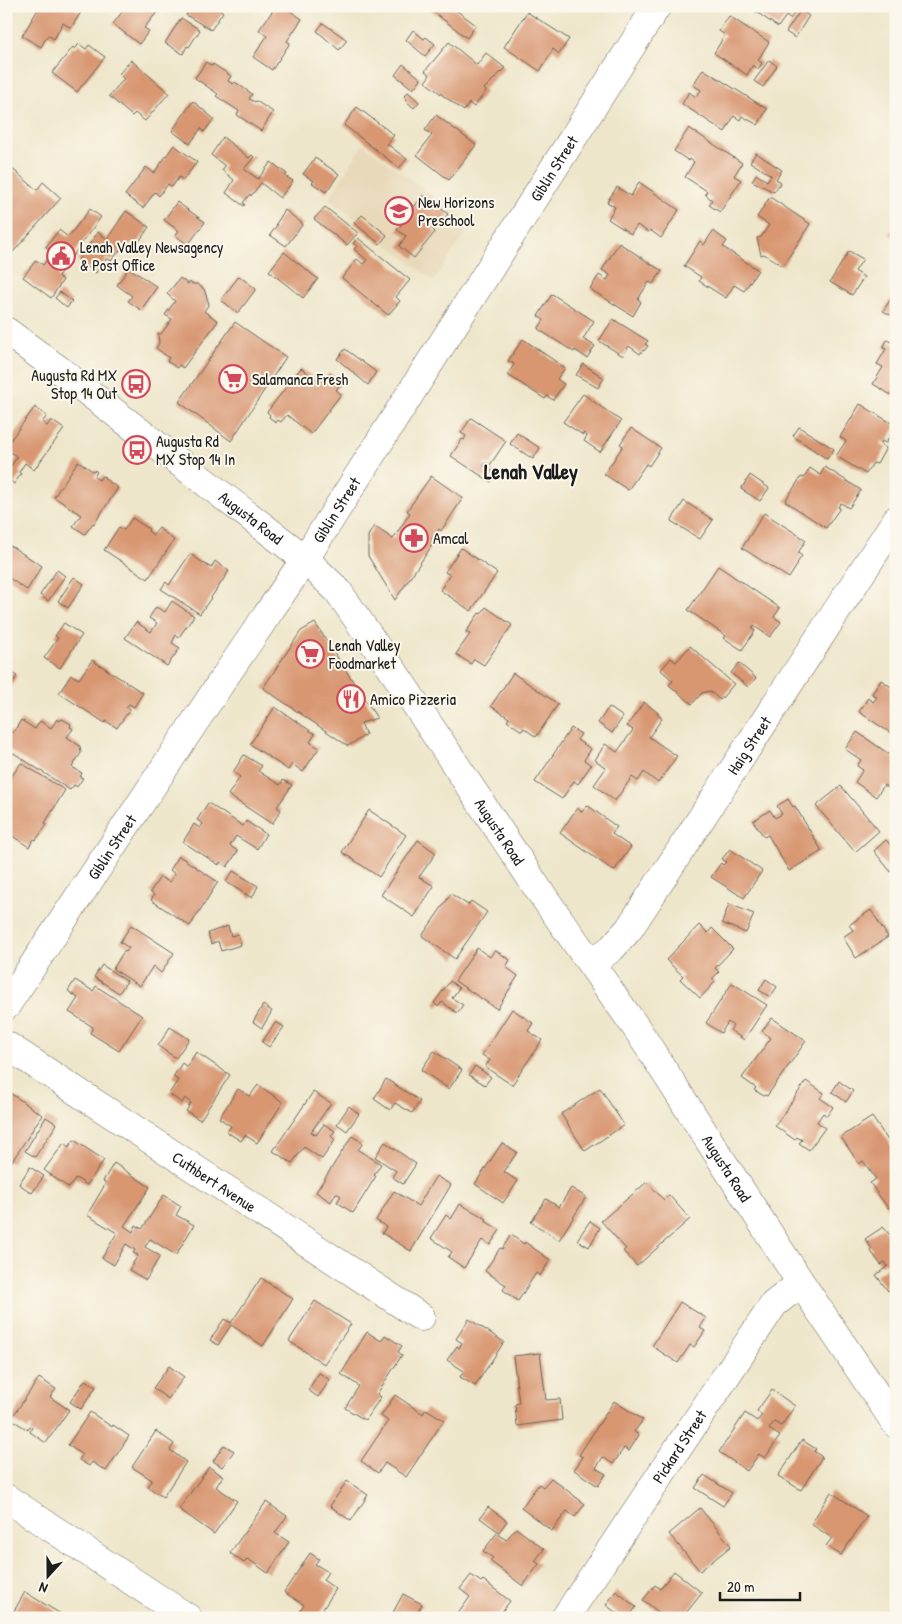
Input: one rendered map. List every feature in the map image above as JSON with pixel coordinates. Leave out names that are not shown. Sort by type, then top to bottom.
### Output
[{"type":"street","name":"Giblin Street","points":[[6,1006],[304,559],[657,6]]},
{"type":"street","name":"Augusta Road","points":[[6,331],[304,559],[338,591],[538,889],[592,963],[801,1283],[896,1424]]},
{"type":"street","name":"Haig Street","points":[[592,963],[612,948],[629,929],[896,520]]},
{"type":"street","name":"Cuthbert Avenue","points":[[6,1045],[422,1317]]},
{"type":"street","name":"Pickard Street","points":[[566,1618],[774,1304],[801,1283]]},
{"type":"street","points":[[6,1498],[188,1618]]},
{"type":"shaded area","name":"New Horizons Preschool","points":[[363,144],[471,224],[434,281],[329,199]]},
{"type":"building","points":[[40,6],[71,6],[81,12],[71,28],[63,23],[54,39],[48,35],[41,47],[22,36]]},
{"type":"building","points":[[134,6],[162,6],[144,28],[149,31],[139,44],[113,24],[126,7],[131,11]]},
{"type":"building","points":[[192,6],[215,6],[223,12],[211,30],[186,15]]},
{"type":"building","points":[[276,6],[283,6],[302,19],[287,41],[290,43],[272,70],[253,57],[267,36],[259,30]]},
{"type":"building","points":[[426,6],[454,6],[453,8],[476,25],[467,38]]},
{"type":"building","points":[[748,6],[792,6],[790,10],[794,13],[790,19],[786,16],[778,27]]},
{"type":"building","points":[[801,10],[809,16],[795,38],[786,32]]},
{"type":"building","points":[[527,12],[569,39],[559,54],[553,49],[540,71],[504,47]]},
{"type":"building","points":[[729,16],[769,42],[758,60],[762,63],[758,69],[753,65],[747,75],[714,53],[725,35],[719,31]]},
{"type":"building","points":[[181,18],[200,30],[183,54],[165,43]]},
{"type":"building","points":[[323,23],[347,40],[339,50],[317,31]]},
{"type":"building","points":[[413,30],[424,39],[426,37],[435,44],[425,56],[406,40]]},
{"type":"building","points":[[449,42],[477,65],[486,53],[505,68],[484,89],[486,91],[474,107],[469,103],[464,111],[425,82],[430,75],[425,71]]},
{"type":"building","points":[[79,44],[86,49],[89,45],[105,57],[77,92],[52,73],[73,47],[75,49]]},
{"type":"building","points":[[131,60],[169,93],[145,121],[135,113],[132,116],[109,96],[124,79],[119,74]]},
{"type":"building","points":[[769,60],[777,66],[763,87],[754,81]]},
{"type":"building","points":[[206,62],[212,66],[213,64],[231,76],[228,81],[233,84],[235,82],[252,94],[249,99],[256,101],[273,112],[261,131],[237,115],[239,111],[216,96],[218,94],[195,78]]},
{"type":"building","points":[[403,64],[421,79],[413,89],[395,75]]},
{"type":"building","points":[[703,69],[767,109],[758,125],[742,116],[740,120],[734,116],[725,132],[682,104],[689,92],[696,97],[701,90],[693,85]]},
{"type":"building","points":[[408,92],[419,102],[414,108],[406,101],[407,99],[404,96]]},
{"type":"building","points":[[193,101],[214,119],[204,132],[201,128],[190,144],[172,131]]},
{"type":"building","points":[[357,107],[394,135],[387,144],[407,159],[399,168],[344,125]]},
{"type":"building","points":[[436,115],[476,145],[449,180],[417,155],[432,135],[425,130]]},
{"type":"building","points":[[689,128],[742,163],[734,176],[741,180],[720,212],[709,205],[712,200],[705,194],[707,191],[685,177],[694,162],[690,159],[689,161],[674,151]]},
{"type":"building","points":[[223,137],[249,158],[252,155],[254,157],[244,169],[258,179],[271,162],[287,174],[285,176],[293,181],[280,198],[261,183],[243,203],[245,204],[244,206],[226,193],[234,180],[222,170],[225,166],[211,155]]},
{"type":"building","points":[[174,145],[197,162],[183,180],[179,177],[172,187],[168,184],[159,196],[155,192],[143,208],[125,195],[146,167],[154,173]]},
{"type":"building","points":[[756,153],[782,170],[776,179],[781,182],[774,192],[752,181],[756,174],[767,181],[771,175],[750,162]]},
{"type":"building","points":[[315,158],[339,174],[326,192],[312,183],[314,181],[303,174]]},
{"type":"building","points":[[9,166],[37,190],[43,182],[61,198],[6,260],[6,168]]},
{"type":"building","points":[[639,182],[679,210],[661,238],[650,230],[648,232],[637,225],[631,234],[608,219],[615,207],[607,202],[617,187],[631,196]]},
{"type":"building","points":[[423,195],[448,214],[437,228],[435,226],[432,229],[435,232],[414,258],[399,246],[406,236],[397,230],[409,215],[403,210],[408,202],[414,207]]},
{"type":"building","points":[[770,197],[810,224],[783,266],[764,254],[761,255],[757,238],[761,237],[769,225],[757,217]]},
{"type":"building","points":[[177,202],[205,222],[188,245],[175,235],[179,231],[164,220]]},
{"type":"building","points":[[325,207],[358,233],[347,245],[314,219]]},
{"type":"building","name":"Lenah Valley Newsagency & Post Office","points":[[90,209],[101,217],[58,276],[63,280],[51,298],[23,277],[36,260],[43,265],[53,251],[46,247],[59,230],[68,237]]},
{"type":"building","points":[[285,210],[303,224],[286,246],[270,235]]},
{"type":"building","points":[[126,211],[149,227],[136,246],[131,243],[124,252],[120,250],[111,261],[107,258],[96,273],[78,260],[98,232],[107,239]]},
{"type":"building","points":[[362,215],[387,235],[380,244],[354,223]]},
{"type":"building","points":[[896,225],[896,238],[889,234]]},
{"type":"building","points":[[713,231],[727,241],[723,247],[758,270],[744,291],[734,285],[726,298],[699,281],[701,277],[684,266],[700,241],[704,245]]},
{"type":"building","points":[[358,238],[410,280],[396,297],[400,301],[388,315],[342,278],[357,259],[363,264],[367,260],[354,249],[357,246],[353,243]]},
{"type":"building","points":[[619,243],[662,271],[653,284],[649,282],[638,299],[641,302],[633,316],[590,289],[599,275],[607,280],[610,275],[602,270]]},
{"type":"building","points":[[849,251],[863,259],[855,271],[864,277],[852,295],[830,282]]},
{"type":"building","points":[[284,252],[318,279],[303,298],[269,271]]},
{"type":"building","points":[[129,268],[157,287],[141,310],[128,301],[132,296],[117,285]]},
{"type":"building","points":[[239,276],[256,289],[238,313],[221,300]]},
{"type":"building","points":[[180,278],[188,284],[189,282],[197,284],[204,289],[209,304],[204,311],[218,321],[183,368],[179,365],[177,368],[167,361],[169,358],[156,348],[159,343],[158,334],[161,334],[172,319],[165,315],[175,301],[167,294]]},
{"type":"building","points":[[896,291],[896,318],[883,311]]},
{"type":"building","points":[[60,292],[72,301],[67,308],[55,298]]},
{"type":"building","points":[[552,294],[594,321],[583,339],[595,346],[587,358],[538,329],[544,320],[538,316]]},
{"type":"building","points":[[613,319],[648,341],[645,344],[648,346],[644,351],[640,354],[629,346],[623,356],[599,341]]},
{"type":"building","name":"Salamanca Fresh","points":[[235,322],[286,357],[231,441],[179,402]]},
{"type":"building","points":[[523,339],[565,368],[557,379],[564,384],[553,400],[547,396],[545,399],[508,375],[514,364],[508,361]]},
{"type":"building","points":[[887,340],[896,345],[896,398],[873,384],[883,367],[877,364],[886,349],[883,348]]},
{"type":"building","points":[[345,349],[376,372],[368,385],[337,359]]},
{"type":"building","points":[[583,364],[604,378],[598,388],[576,375]]},
{"type":"building","points":[[301,368],[317,380],[319,377],[323,380],[329,373],[342,382],[336,390],[341,394],[311,434],[287,415],[281,422],[278,420],[276,423],[269,417],[270,415],[267,412]]},
{"type":"building","points":[[583,394],[621,421],[600,452],[584,441],[587,436],[584,433],[583,435],[563,422]]},
{"type":"building","points":[[860,404],[896,426],[886,443],[882,441],[880,444],[886,448],[877,464],[873,463],[866,474],[836,456],[846,441],[840,437]]},
{"type":"building","points":[[35,407],[47,416],[42,422],[47,426],[51,420],[64,429],[34,470],[25,463],[19,472],[21,474],[14,484],[6,477],[6,462],[11,466],[17,457],[6,449],[6,446]]},
{"type":"building","points":[[471,418],[506,441],[490,465],[486,463],[484,466],[496,474],[491,482],[451,456],[462,439],[464,440],[466,436],[461,433]]},
{"type":"building","points":[[799,427],[834,449],[827,459],[793,436]]},
{"type":"building","points":[[631,428],[661,448],[649,466],[646,464],[628,490],[604,474],[623,446],[620,444]]},
{"type":"building","points":[[517,433],[540,448],[533,459],[510,444]]},
{"type":"building","points":[[78,461],[94,472],[95,470],[97,472],[94,477],[99,480],[102,476],[105,477],[118,488],[85,534],[73,526],[81,515],[54,497]]},
{"type":"building","points":[[825,467],[861,490],[849,508],[841,503],[838,507],[840,508],[826,528],[785,501],[801,477],[804,478],[810,468],[820,475]]},
{"type":"building","points":[[750,475],[769,488],[760,501],[741,489]]},
{"type":"building","name":"Amcal","points":[[431,476],[463,498],[441,531],[439,529],[432,539],[435,541],[395,600],[368,556],[368,536],[374,526],[393,539],[410,513],[407,511]]},
{"type":"building","points":[[684,501],[713,520],[700,539],[671,521]]},
{"type":"building","points":[[764,513],[806,540],[798,553],[802,556],[789,578],[742,548]]},
{"type":"building","points":[[132,518],[149,529],[148,531],[153,535],[159,528],[174,540],[148,579],[104,550],[119,527],[124,530]]},
{"type":"building","points":[[6,543],[42,566],[27,590],[6,576]]},
{"type":"building","points":[[461,548],[497,573],[471,611],[440,590],[450,575],[445,572]]},
{"type":"building","points":[[190,554],[211,568],[215,561],[229,571],[200,614],[161,589],[166,582],[169,585]]},
{"type":"building","points":[[718,566],[780,608],[774,617],[781,622],[770,637],[754,626],[752,629],[755,631],[742,650],[724,638],[726,636],[688,610]]},
{"type":"building","points":[[57,570],[65,576],[48,601],[40,595]]},
{"type":"building","points":[[74,577],[84,584],[68,608],[58,601]]},
{"type":"building","points":[[172,601],[194,616],[179,637],[176,635],[172,643],[180,648],[167,666],[125,638],[136,622],[151,632],[157,623],[149,618],[156,607],[165,612]]},
{"type":"building","points":[[486,607],[512,625],[484,665],[474,659],[471,664],[456,654],[470,634],[466,632],[479,613],[481,614]]},
{"type":"building","points":[[64,623],[82,635],[60,668],[44,658],[58,638],[55,636]]},
{"type":"building","points":[[315,623],[377,718],[361,723],[366,735],[348,746],[263,688],[301,631]]},
{"type":"building","points":[[690,646],[734,684],[720,700],[710,691],[702,693],[692,704],[669,685],[673,681],[661,670],[671,658],[676,662]]},
{"type":"building","points":[[92,660],[143,693],[134,707],[129,704],[126,707],[130,709],[117,728],[106,721],[105,723],[59,693],[71,675],[79,679]]},
{"type":"building","points":[[739,663],[756,678],[748,687],[731,673]]},
{"type":"building","points":[[6,669],[17,676],[6,693]]},
{"type":"building","points":[[513,673],[558,704],[536,737],[524,728],[522,731],[507,721],[509,718],[491,706]]},
{"type":"building","points":[[881,680],[896,690],[895,736],[859,712],[868,698],[873,702],[877,697],[872,694]]},
{"type":"building","points":[[644,702],[657,712],[662,719],[649,737],[677,756],[658,783],[644,772],[638,781],[632,777],[615,801],[594,785],[606,768],[595,760],[605,744],[617,752],[633,730],[627,726]]},
{"type":"building","points":[[275,707],[315,734],[310,742],[319,748],[303,772],[292,764],[288,770],[250,744]]},
{"type":"building","points":[[609,707],[623,717],[612,733],[598,723]]},
{"type":"building","points":[[57,719],[60,721],[62,719],[71,724],[70,727],[73,729],[67,737],[80,746],[81,753],[72,767],[82,773],[80,777],[83,778],[77,787],[74,785],[70,790],[6,748],[6,729],[13,733],[21,720],[35,729],[40,721],[51,728]]},
{"type":"building","points":[[571,728],[581,734],[577,740],[591,749],[584,760],[591,765],[578,784],[574,781],[562,799],[535,782]]},
{"type":"building","points":[[857,732],[896,759],[895,792],[884,785],[876,797],[855,782],[863,770],[857,766],[861,760],[845,749]]},
{"type":"building","points":[[6,753],[12,757],[6,766]]},
{"type":"building","points":[[244,755],[262,766],[258,771],[280,785],[283,780],[292,785],[277,807],[281,810],[272,824],[228,795],[240,777],[233,772]]},
{"type":"building","points":[[21,763],[65,790],[45,823],[47,824],[46,826],[29,847],[6,832],[6,782]]},
{"type":"building","points":[[841,786],[879,831],[855,852],[816,806]]},
{"type":"building","points":[[788,799],[793,807],[795,806],[822,851],[789,871],[768,835],[764,837],[753,821],[770,810],[775,818],[782,814],[777,806]]},
{"type":"building","points":[[208,803],[243,826],[246,821],[266,834],[257,849],[236,836],[230,846],[238,851],[227,867],[220,862],[219,865],[183,842],[194,824],[200,828],[203,824],[197,820]]},
{"type":"building","points":[[587,805],[617,827],[612,834],[631,847],[614,871],[560,833],[577,808],[582,812]]},
{"type":"building","points":[[369,810],[406,835],[379,877],[342,852]]},
{"type":"building","points":[[418,840],[436,853],[419,877],[434,886],[414,917],[381,895]]},
{"type":"building","points":[[886,840],[896,851],[896,868],[891,872],[874,851]]},
{"type":"building","points":[[730,849],[762,871],[744,898],[711,877],[721,863],[723,865],[726,862],[722,859]]},
{"type":"building","points":[[179,856],[218,882],[190,926],[151,900],[154,895],[150,892],[160,877],[169,882],[175,874],[170,870]]},
{"type":"building","points":[[233,871],[258,886],[252,898],[226,882]]},
{"type":"building","points":[[451,894],[468,905],[471,901],[487,912],[455,959],[422,936]]},
{"type":"building","points":[[729,904],[754,914],[746,933],[722,923]]},
{"type":"building","points":[[871,910],[888,937],[856,958],[843,937],[853,930],[849,925]]},
{"type":"building","points":[[131,925],[174,953],[161,973],[153,966],[140,986],[113,969],[124,951],[126,952],[129,948],[120,942]]},
{"type":"building","points":[[699,925],[708,933],[712,928],[733,949],[715,968],[719,972],[712,979],[715,982],[700,998],[680,979],[683,976],[666,960]]},
{"type":"building","points":[[228,926],[231,936],[238,934],[241,945],[221,951],[218,941],[211,944],[208,933]]},
{"type":"building","points":[[477,948],[490,957],[495,950],[510,960],[506,967],[518,976],[497,1009],[455,981]]},
{"type":"building","points":[[102,965],[127,981],[119,993],[94,977]]},
{"type":"building","points":[[766,979],[777,987],[770,997],[759,990]]},
{"type":"building","points":[[75,980],[93,991],[96,986],[142,1016],[119,1051],[90,1033],[93,1027],[69,1012],[78,998],[68,991]]},
{"type":"building","points":[[450,981],[459,988],[452,998],[463,1005],[457,1013],[442,1002],[438,1007],[434,1003]]},
{"type":"building","points":[[732,983],[767,1005],[744,1040],[730,1030],[733,1026],[728,1022],[721,1033],[706,1023]]},
{"type":"building","points":[[263,1005],[272,1011],[262,1028],[253,1022]]},
{"type":"building","points":[[512,1009],[533,1023],[528,1031],[542,1040],[512,1085],[485,1067],[490,1060],[482,1055]]},
{"type":"building","points":[[772,1018],[806,1041],[767,1096],[764,1096],[754,1090],[756,1088],[742,1078],[771,1038],[762,1031]]},
{"type":"building","points":[[276,1022],[284,1027],[269,1047],[262,1042]]},
{"type":"building","points":[[170,1027],[189,1039],[176,1058],[158,1046]]},
{"type":"building","points":[[434,1051],[462,1070],[449,1089],[421,1070]]},
{"type":"building","points":[[196,1052],[230,1075],[200,1120],[186,1111],[191,1103],[185,1098],[182,1103],[169,1094],[178,1080],[173,1077],[182,1063],[187,1067]]},
{"type":"building","points":[[475,1066],[491,1077],[485,1085],[469,1075]]},
{"type":"building","points":[[386,1079],[420,1101],[412,1113],[395,1103],[390,1110],[374,1099]]},
{"type":"building","points":[[806,1081],[824,1093],[820,1098],[833,1107],[827,1116],[823,1113],[817,1122],[825,1128],[809,1150],[799,1143],[802,1140],[797,1137],[795,1140],[775,1126]]},
{"type":"building","points":[[839,1081],[853,1091],[846,1102],[832,1092]]},
{"type":"building","points":[[258,1085],[283,1102],[257,1143],[245,1135],[241,1141],[227,1132],[231,1126],[219,1118],[238,1089],[250,1096]]},
{"type":"building","points":[[600,1088],[624,1125],[585,1151],[561,1114]]},
{"type":"building","points":[[313,1092],[331,1103],[311,1132],[316,1135],[324,1124],[335,1131],[331,1136],[335,1140],[322,1159],[304,1147],[292,1163],[273,1151]]},
{"type":"building","points":[[10,1093],[42,1115],[11,1163],[6,1160],[6,1099]]},
{"type":"building","points":[[349,1106],[359,1114],[347,1131],[337,1124]]},
{"type":"building","points":[[46,1117],[57,1124],[35,1157],[25,1151]]},
{"type":"building","points":[[872,1117],[896,1152],[896,1203],[888,1208],[870,1183],[876,1179],[863,1161],[859,1164],[841,1137]]},
{"type":"building","points":[[352,1136],[363,1143],[358,1150],[381,1164],[374,1175],[376,1176],[353,1213],[337,1202],[341,1196],[336,1193],[331,1202],[316,1192]]},
{"type":"building","points":[[74,1140],[104,1160],[87,1185],[76,1178],[69,1188],[44,1170],[64,1143],[69,1147]]},
{"type":"building","points":[[385,1142],[416,1164],[403,1184],[392,1177],[396,1171],[375,1157]]},
{"type":"building","points":[[502,1143],[517,1152],[504,1172],[518,1181],[503,1203],[475,1184]]},
{"type":"building","points":[[114,1163],[150,1187],[124,1226],[133,1232],[136,1225],[142,1229],[164,1195],[181,1206],[176,1215],[194,1225],[176,1255],[150,1239],[145,1247],[160,1256],[146,1280],[129,1270],[138,1255],[133,1253],[135,1250],[126,1244],[114,1265],[102,1258],[117,1233],[87,1215],[106,1183],[103,1181]]},
{"type":"building","points":[[30,1167],[44,1176],[32,1193],[19,1184]]},
{"type":"building","points":[[436,1176],[451,1185],[411,1251],[382,1233],[386,1227],[376,1220],[394,1191],[418,1206]]},
{"type":"building","points":[[647,1182],[664,1200],[669,1195],[690,1219],[637,1266],[623,1251],[626,1249],[601,1221]]},
{"type":"building","points":[[571,1188],[586,1197],[559,1240],[531,1222],[546,1199],[559,1207]]},
{"type":"building","points":[[460,1204],[487,1219],[485,1221],[500,1230],[490,1245],[482,1240],[464,1268],[448,1257],[452,1252],[431,1238],[446,1215],[451,1219]]},
{"type":"building","points":[[590,1221],[600,1228],[589,1247],[577,1240]]},
{"type":"building","points":[[883,1227],[890,1235],[896,1231],[896,1285],[888,1291],[876,1275],[888,1266],[885,1262],[881,1265],[870,1250],[872,1249],[865,1239]]},
{"type":"building","points":[[511,1235],[524,1244],[525,1242],[550,1260],[540,1276],[536,1273],[518,1301],[503,1290],[506,1285],[485,1271]]},
{"type":"building","points":[[261,1278],[293,1299],[263,1346],[231,1325],[218,1345],[210,1340],[224,1319],[231,1323]]},
{"type":"building","points":[[315,1301],[351,1324],[324,1364],[289,1341]]},
{"type":"building","points":[[680,1302],[706,1318],[700,1328],[705,1331],[694,1347],[690,1345],[678,1363],[652,1346]]},
{"type":"building","points":[[469,1319],[504,1342],[475,1386],[460,1377],[464,1371],[447,1360],[457,1346],[459,1348],[462,1343],[456,1339]]},
{"type":"building","points":[[367,1332],[381,1341],[385,1335],[402,1346],[398,1352],[402,1355],[377,1394],[381,1397],[365,1420],[345,1408],[359,1386],[341,1374]]},
{"type":"building","points":[[540,1353],[546,1400],[560,1399],[562,1420],[517,1426],[515,1404],[519,1403],[513,1356]]},
{"type":"building","points":[[169,1366],[184,1377],[168,1399],[153,1388]]},
{"type":"building","points":[[319,1373],[330,1380],[318,1397],[308,1390]]},
{"type":"building","points":[[39,1378],[56,1389],[50,1397],[69,1410],[46,1443],[30,1432],[32,1427],[30,1426],[28,1430],[11,1419]]},
{"type":"building","points":[[85,1380],[96,1387],[81,1409],[70,1402]]},
{"type":"building","points":[[772,1390],[795,1406],[781,1426],[774,1422],[769,1429],[780,1436],[765,1458],[759,1454],[747,1471],[719,1452],[745,1413],[757,1421],[762,1415],[757,1411]]},
{"type":"building","points":[[395,1395],[423,1414],[426,1409],[444,1420],[406,1477],[385,1463],[378,1473],[361,1461],[388,1421],[381,1416]]},
{"type":"building","points":[[614,1401],[643,1420],[634,1432],[639,1435],[629,1451],[624,1448],[613,1464],[603,1457],[596,1468],[606,1474],[598,1486],[574,1470],[583,1457],[579,1455]]},
{"type":"building","points":[[90,1412],[129,1436],[106,1471],[92,1462],[89,1466],[79,1460],[82,1455],[68,1445]]},
{"type":"building","points":[[156,1431],[174,1444],[170,1450],[186,1462],[163,1497],[148,1487],[152,1480],[132,1467]]},
{"type":"building","points":[[802,1440],[816,1449],[814,1451],[822,1457],[801,1490],[778,1476]]},
{"type":"building","points":[[224,1445],[234,1451],[222,1467],[213,1461]]},
{"type":"building","points":[[209,1467],[223,1476],[216,1487],[237,1501],[214,1534],[179,1509]]},
{"type":"building","points":[[704,1475],[732,1493],[723,1506],[695,1488]]},
{"type":"building","points":[[551,1478],[585,1504],[575,1517],[567,1511],[552,1531],[521,1508],[539,1484],[543,1487]]},
{"type":"building","points":[[347,1481],[368,1495],[351,1521],[330,1506]]},
{"type":"building","points":[[831,1492],[867,1516],[841,1555],[826,1546],[832,1538],[811,1524]]},
{"type":"building","points":[[266,1502],[287,1516],[275,1533],[289,1542],[268,1573],[248,1559],[244,1563],[230,1553]]},
{"type":"building","points":[[488,1507],[507,1521],[499,1532],[480,1518]]},
{"type":"building","points":[[700,1508],[731,1546],[700,1571],[669,1534]]},
{"type":"building","points":[[516,1528],[544,1549],[535,1561],[539,1564],[523,1586],[490,1561],[493,1558],[483,1551],[497,1533],[506,1540]]},
{"type":"building","points":[[310,1553],[319,1559],[315,1564],[328,1572],[323,1580],[336,1589],[317,1618],[306,1618],[299,1613],[304,1605],[284,1592]]},
{"type":"building","points":[[674,1571],[702,1593],[682,1618],[666,1618],[643,1600],[655,1585],[660,1589]]},
{"type":"building","points":[[471,1575],[481,1582],[483,1580],[510,1601],[498,1617],[495,1615],[493,1618],[460,1618],[457,1615],[470,1597],[460,1589]]},
{"type":"building","points":[[616,1591],[636,1607],[628,1618],[623,1618],[606,1605]]},
{"type":"building","points":[[25,1592],[64,1616],[63,1618],[10,1618]]},
{"type":"building","points":[[403,1594],[422,1604],[415,1618],[390,1618]]},
{"type":"place","name":"New Horizons Preschool","points":[[399,211]]},
{"type":"place","name":"Lenah Valley Newsagency & Post Office","points":[[61,256]]},
{"type":"place","name":"Salamanca Fresh","points":[[233,379]]},
{"type":"place","name":"Augusta Rd MX Stop 14 Out","points":[[136,384]]},
{"type":"place","name":"Augusta Rd MX Stop 14 In","points":[[137,450]]},
{"type":"place","name":"Amcal","points":[[414,538]]},
{"type":"place","name":"Lenah Valley Foodmarket","points":[[310,654]]},
{"type":"place","name":"Amico Pizzeria","points":[[351,699]]},
{"type":"district","name":"Lenah Valley","points":[[531,472]]}]
